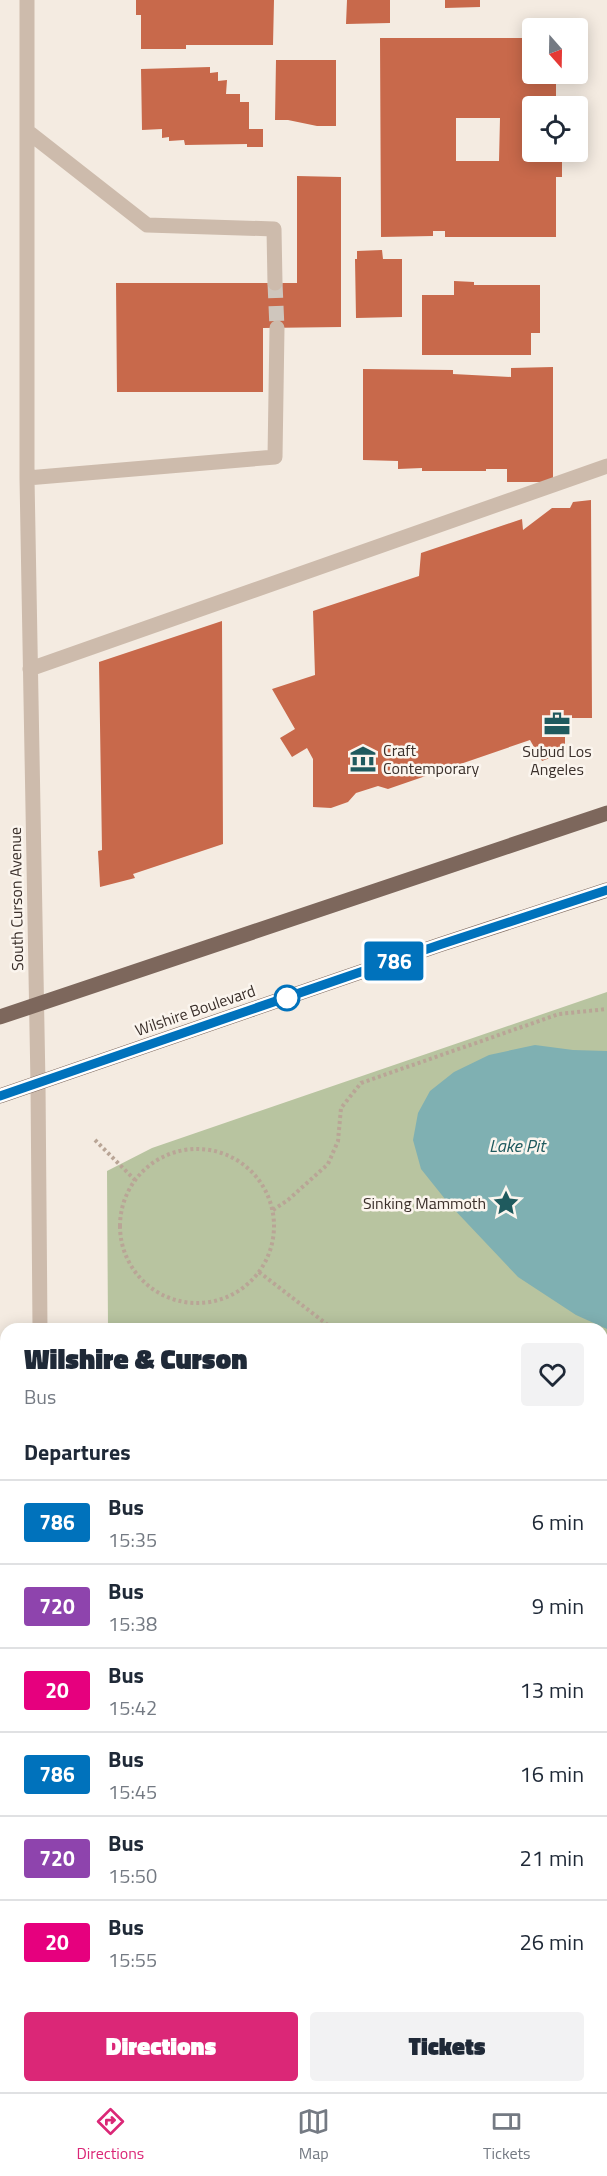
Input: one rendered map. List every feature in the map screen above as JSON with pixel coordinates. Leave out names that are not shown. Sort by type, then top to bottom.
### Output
[{"type":"main road","points":[[0,1017],[607,813]]},
{"type":"main road","name":"Wilshire Boulevard","points":[[0,1096],[439,945],[607,890]]},
{"type":"street","name":"South Curson Avenue","points":[[27,0],[27,478],[40,1323]]},
{"type":"street","points":[[27,131],[147,225],[274,229],[275,282]]},
{"type":"street","points":[[27,478],[275,457],[277,328]]},
{"type":"street","points":[[30,669],[607,466]]},
{"type":"path","points":[[273,1210],[288,1200],[328,1164],[338,1141],[341,1108],[361,1083],[559,1014],[607,1009]]},
{"type":"path","points":[[94,1140],[135,1180]]},
{"type":"path","points":[[201,1149],[226,1154],[247,1167],[264,1186],[273,1210],[274,1232],[270,1253],[259,1272],[242,1290],[220,1300],[196,1304],[172,1300],[150,1288],[134,1271],[123,1249],[119,1225],[124,1202],[135,1180],[153,1163],[176,1152],[201,1149]]},
{"type":"path","points":[[259,1272],[325,1323]]},
{"type":"green space","points":[[607,992],[607,1323],[108,1323],[107,1171],[152,1148]]},
{"type":"water","name":"Lake Pit","points":[[535,1045],[573,1050],[607,1051],[607,1323],[594,1323],[576,1315],[518,1277],[449,1204],[421,1169],[413,1140],[418,1113],[430,1091],[454,1072],[489,1055]]},
{"type":"building","points":[[136,0],[274,0],[273,45],[186,45],[186,49],[141,49],[141,15],[136,15]]},
{"type":"building","points":[[347,0],[390,0],[390,23],[346,24]]},
{"type":"building","points":[[445,0],[480,0],[480,7],[445,8]]},
{"type":"building","points":[[380,38],[522,38],[522,84],[556,84],[556,96],[522,96],[522,162],[562,162],[562,177],[556,177],[556,237],[445,237],[445,231],[433,231],[433,236],[381,237]],"holes":[[[456,118],[500,118],[499,161],[456,161]]]},
{"type":"building","points":[[276,60],[336,60],[336,126],[317,126],[288,120],[275,120]]},
{"type":"building","points":[[210,67],[210,73],[218,72],[218,81],[227,80],[226,94],[240,94],[240,102],[249,102],[249,129],[263,129],[263,147],[247,147],[247,144],[185,145],[184,140],[169,141],[169,137],[162,138],[162,129],[142,130],[141,69]]},
{"type":"building","points":[[297,176],[341,177],[341,327],[263,328],[263,392],[117,392],[116,283],[297,283]]},
{"type":"building","points":[[382,250],[383,259],[402,259],[402,317],[356,318],[355,259],[357,259],[357,251]]},
{"type":"building","points":[[454,281],[474,282],[474,285],[540,285],[540,333],[531,333],[531,355],[422,355],[422,295],[454,295]]},
{"type":"building","points":[[553,367],[553,482],[507,482],[507,469],[422,471],[422,468],[398,469],[398,461],[363,460],[363,369],[453,370],[453,374],[511,377],[511,368]]},
{"type":"building","points":[[591,500],[592,718],[565,718],[565,752],[542,761],[530,740],[388,789],[378,786],[356,793],[348,802],[331,808],[313,807],[313,759],[307,748],[292,757],[280,738],[295,729],[272,689],[315,675],[313,611],[419,576],[421,553],[522,519],[523,530],[552,508],[570,508],[573,502]]},
{"type":"building","points":[[222,621],[223,844],[133,874],[135,878],[100,887],[98,851],[102,850],[99,662]]},
{"type":"tunnel","points":[[275,283],[277,328]]},
{"type":"bus line","name":"786","points":[[0,1096],[439,945],[607,890]]},
{"type":"place","name":"Subud Los Angeles","points":[[557,724]]},
{"type":"place","name":"Craft Contemporary","points":[[363,759]]},
{"type":"place","name":"Sinking Mammoth","points":[[506,1203]]}]
